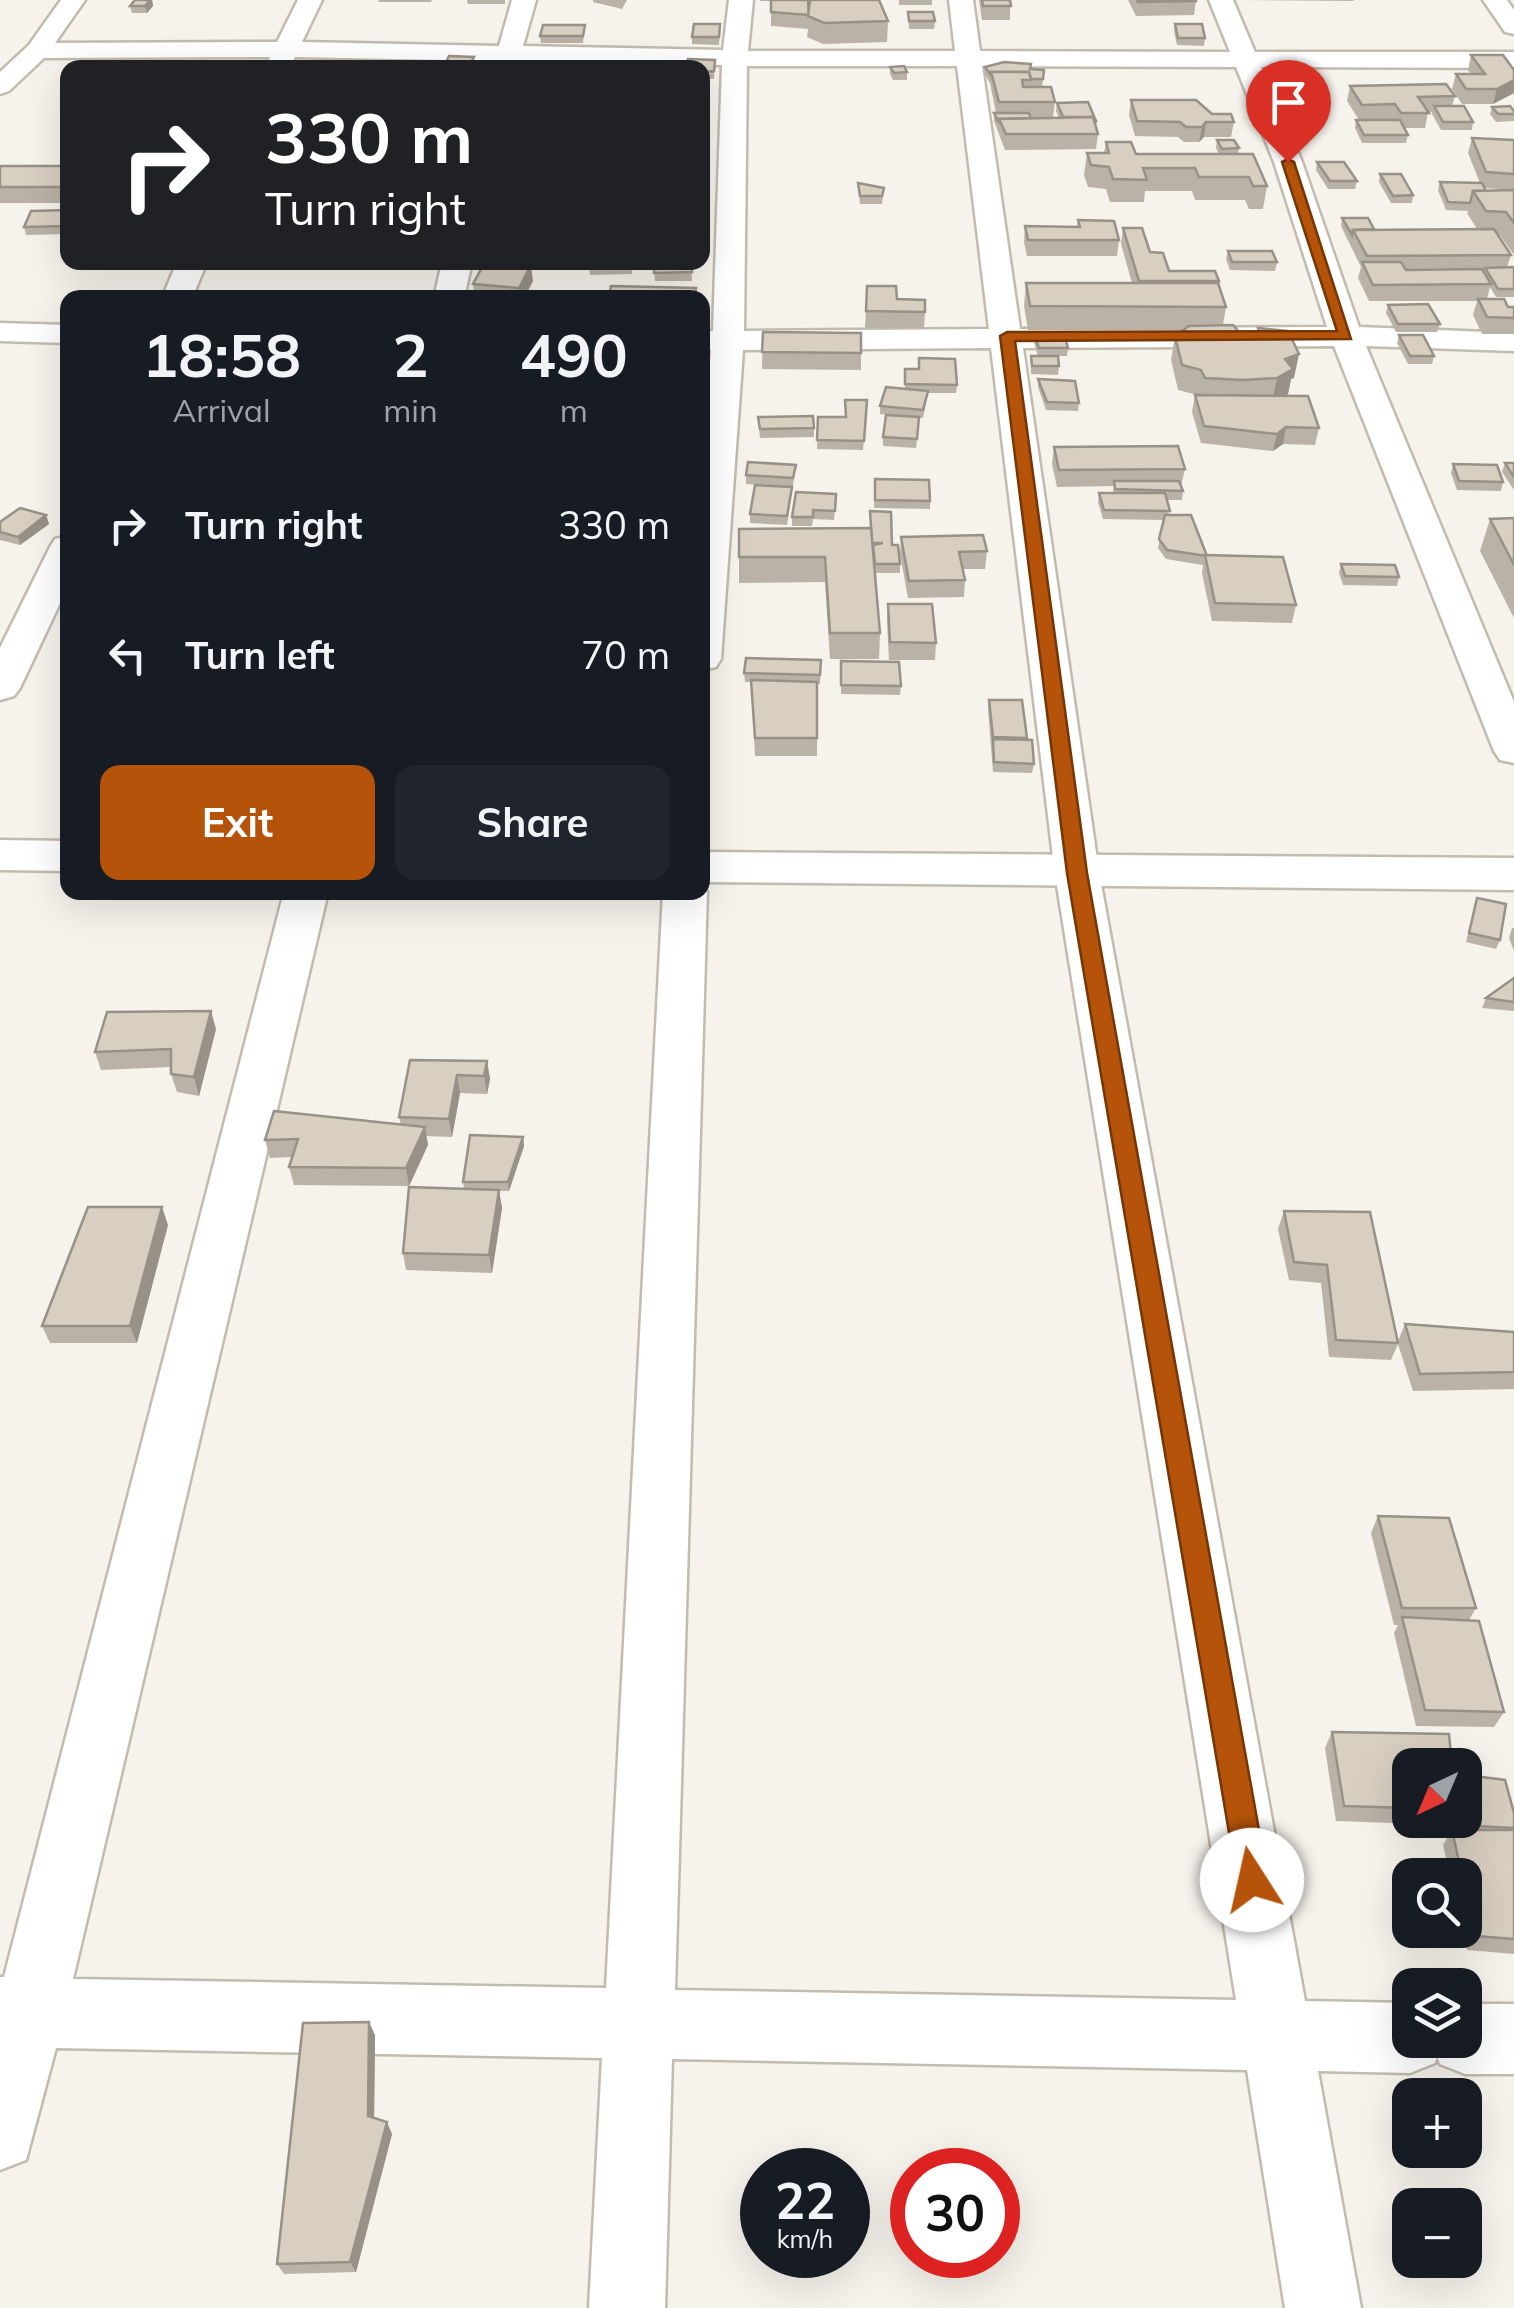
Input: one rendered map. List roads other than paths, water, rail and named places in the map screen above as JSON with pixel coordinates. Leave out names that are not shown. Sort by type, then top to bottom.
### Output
[{"type":"street","points":[[0,86],[38,50],[73,0]]},
{"type":"street","points":[[281,58],[310,0]]},
{"type":"street","points":[[507,60],[524,0]]},
{"type":"street","points":[[710,463],[715,341],[741,0]]},
{"type":"street","points":[[961,0],[1077,873],[1323,2308]]},
{"type":"street","points":[[1220,0],[1288,162],[1346,336],[1514,750]]},
{"type":"street","points":[[1495,0],[1514,27]]},
{"type":"street","points":[[38,50],[507,60],[1514,60]]},
{"type":"street","points":[[0,332],[60,334]]},
{"type":"street","points":[[715,341],[1346,336],[1514,342]]},
{"type":"street","points":[[0,688],[60,564]]},
{"type":"street","points":[[0,855],[60,856]]},
{"type":"street","points":[[710,866],[1077,873],[1514,874]]},
{"type":"street","points":[[0,2134],[15,2012],[304,900]]},
{"type":"street","points":[[627,2308],[685,900]]},
{"type":"street","points":[[15,2012],[1392,2038]]},
{"type":"street","points":[[1482,2039],[1514,2040]]}]
